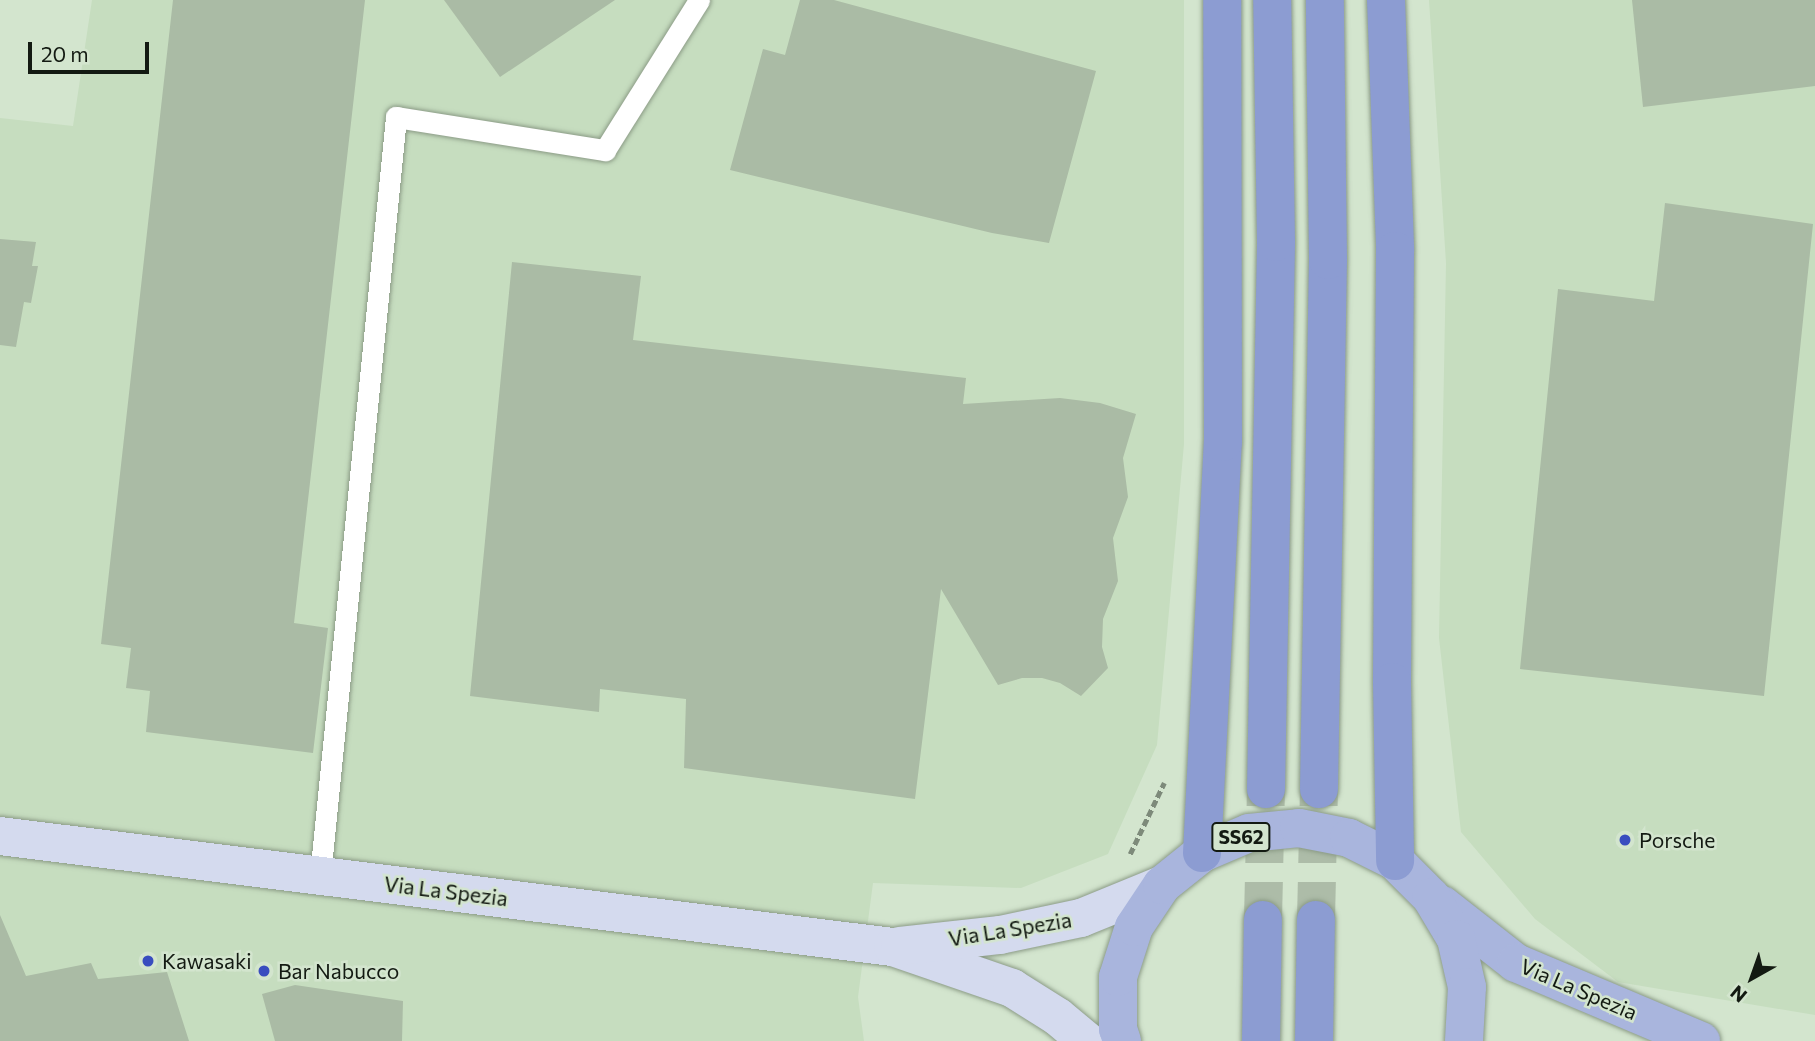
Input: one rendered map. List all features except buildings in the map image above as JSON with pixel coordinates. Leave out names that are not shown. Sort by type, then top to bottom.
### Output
[{"type":"highway","points":[[1202,853],[1223,442],[1222,0]]},
{"type":"highway","points":[[1266,789],[1276,242],[1272,0]]},
{"type":"highway","points":[[1318,789],[1328,260],[1325,0]]},
{"type":"highway","points":[[1387,0],[1395,251],[1392,668],[1395,861]]},
{"type":"highway","points":[[1261,1041],[1264,920]]},
{"type":"highway","points":[[1314,1041],[1316,920]]},
{"type":"main road","name":"Via La Spezia","points":[[892,947],[1000,934],[1081,918],[1162,885],[1202,853],[1249,833],[1299,828],[1349,838],[1395,861],[1431,897],[1516,963],[1702,1041]]},
{"type":"main road","name":"Via La Spezia","points":[[0,836],[892,947],[1012,988],[1058,1017],[1087,1041]]},
{"type":"main road","name":"Via La Spezia","points":[[1122,1041],[1118,1029],[1118,977],[1133,928],[1162,885]]},
{"type":"main road","name":"Via La Spezia","points":[[1431,897],[1455,939],[1467,987],[1464,1041]]},
{"type":"lane","points":[[320,876],[396,117],[605,150],[699,0]]},
{"type":"path","points":[[1120,859],[1132,853],[1168,775]]},
{"type":"shaded area","points":[[92,0],[1184,0],[1184,444],[1157,745],[1108,854],[1021,888],[873,883],[858,997],[864,1041],[0,1041],[0,118],[73,126]]},
{"type":"shaded area","points":[[1429,0],[1815,0],[1815,1015],[1618,982],[1535,919],[1461,832],[1439,638],[1446,263]]},
{"type":"tunnel","points":[[1263,920],[1266,789]]},
{"type":"tunnel","points":[[1316,920],[1319,789]]},
{"type":"place","name":"Porsche","points":[[1625,840]]},
{"type":"place","name":"Kawasaki","points":[[148,961]]},
{"type":"place","name":"Bar Nabucco","points":[[264,971]]}]
